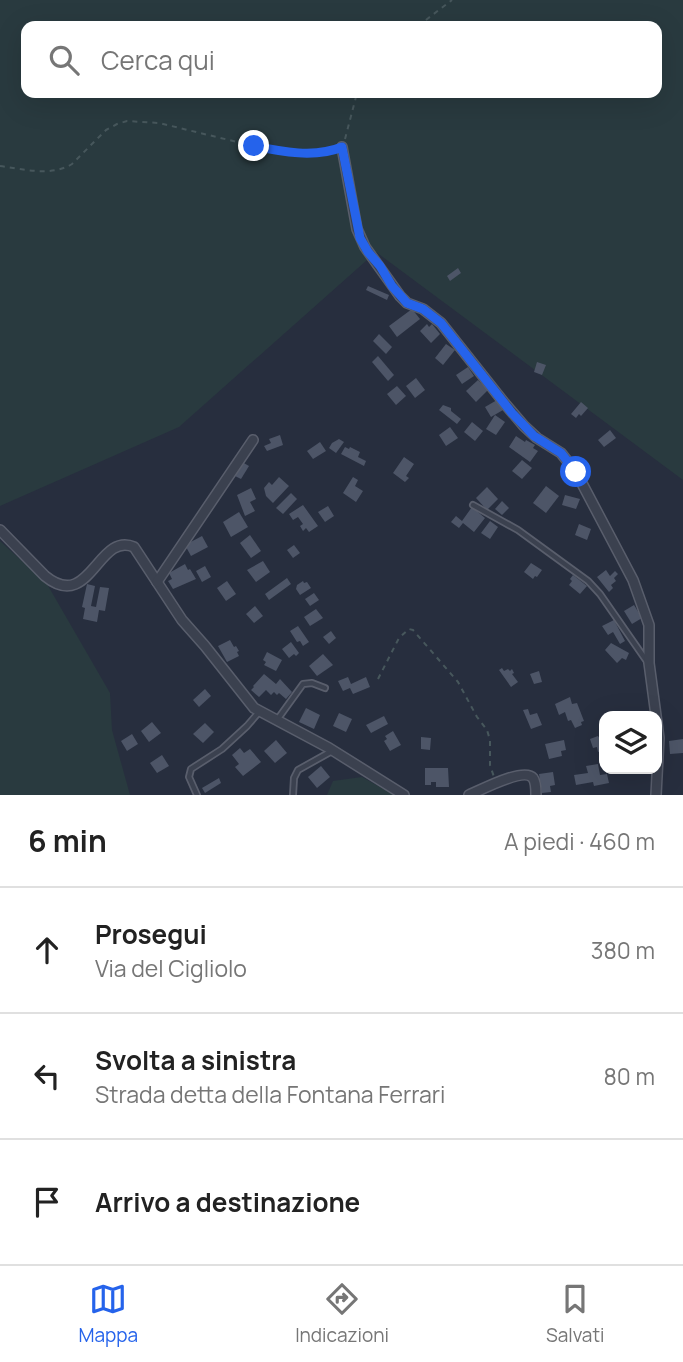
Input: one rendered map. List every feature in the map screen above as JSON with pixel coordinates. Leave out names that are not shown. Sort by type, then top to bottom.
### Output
[{"type":"street","points":[[342,147],[360,238],[368,252],[407,303],[423,309],[441,323],[512,413],[534,436],[561,453],[576,472],[631,576],[649,625],[649,663],[659,737],[656,795]]},
{"type":"street","points":[[157,582],[253,440]]},
{"type":"street","points":[[0,530],[48,578],[67,585],[81,582],[113,548],[122,544],[130,545],[136,549],[184,624],[259,712],[333,750],[404,795]]},
{"type":"street","points":[[469,795],[513,777],[528,775],[535,782],[536,795]]},
{"type":"lane","points":[[473,505],[518,530],[588,581],[649,663]]},
{"type":"lane","points":[[277,721],[303,684],[312,683],[325,688]]},
{"type":"lane","points":[[197,795],[189,777],[191,769],[222,749],[259,712]]},
{"type":"lane","points":[[293,795],[294,778],[298,770],[333,750]]},
{"type":"path","points":[[425,21],[452,0]]},
{"type":"path","points":[[0,166],[43,171],[65,169],[106,130],[127,121],[154,122],[262,148],[329,152],[342,147],[356,98]]},
{"type":"path","points":[[378,679],[401,635],[409,629],[415,632],[458,682],[488,733],[490,765],[497,783]]},
{"type":"shaded area","points":[[0,0],[683,0],[683,480],[376,252],[179,427],[0,506]]},
{"type":"shaded area","points":[[0,541],[47,584],[110,693],[112,730],[130,795],[0,795]]},
{"type":"shaded area","points":[[362,777],[394,795],[327,795],[333,781]]},
{"type":"building","points":[[458,268],[461,273],[450,281],[447,276]]},
{"type":"building","points":[[368,286],[389,295],[387,300],[366,290]]},
{"type":"building","points":[[412,309],[420,319],[397,337],[389,326]]},
{"type":"building","points":[[427,324],[429,327],[432,324],[440,334],[431,343],[420,331]]},
{"type":"building","points":[[379,334],[392,347],[386,354],[373,341]]},
{"type":"building","points":[[446,344],[455,350],[443,365],[435,358]]},
{"type":"building","points":[[378,356],[394,375],[388,381],[372,362]]},
{"type":"building","points":[[537,362],[546,365],[542,375],[534,372]]},
{"type":"building","points":[[468,367],[474,376],[462,384],[456,375]]},
{"type":"building","points":[[416,378],[425,390],[415,398],[406,386]]},
{"type":"building","points":[[478,380],[488,390],[476,402],[466,391]]},
{"type":"building","points":[[397,386],[406,396],[396,405],[387,394]]},
{"type":"building","points":[[497,400],[503,410],[491,417],[485,407]]},
{"type":"building","points":[[581,402],[588,408],[576,418],[571,414]]},
{"type":"building","points":[[443,405],[451,408],[461,419],[457,424],[439,410]]},
{"type":"building","points":[[495,415],[505,422],[496,435],[486,429]]},
{"type":"building","points":[[472,422],[483,431],[475,441],[464,432]]},
{"type":"building","points":[[450,427],[458,438],[446,446],[439,435]]},
{"type":"building","points":[[610,430],[616,438],[604,447],[598,440]]},
{"type":"building","points":[[280,435],[283,445],[267,451],[264,446],[271,443],[269,439]]},
{"type":"building","points":[[516,436],[535,445],[533,448],[538,451],[530,462],[509,447]]},
{"type":"building","points":[[339,439],[344,442],[336,453],[329,448]]},
{"type":"building","points":[[320,442],[326,451],[313,459],[307,451]]},
{"type":"building","points":[[345,447],[360,452],[358,457],[366,461],[364,466],[341,454]]},
{"type":"building","points":[[404,457],[414,464],[405,482],[393,473]]},
{"type":"building","points":[[522,460],[532,468],[522,479],[512,471]]},
{"type":"building","points":[[242,462],[249,466],[241,479],[233,475]]},
{"type":"building","points":[[279,477],[289,486],[273,503],[266,496],[264,488],[269,482],[272,485]]},
{"type":"building","points":[[353,477],[358,480],[355,486],[363,491],[356,502],[343,493]]},
{"type":"building","points":[[546,486],[559,496],[546,513],[533,503]]},
{"type":"building","points":[[487,487],[498,499],[487,510],[476,498]]},
{"type":"building","points":[[251,488],[256,499],[250,502],[255,511],[245,516],[237,495]]},
{"type":"building","points":[[291,493],[297,499],[283,514],[276,508]]},
{"type":"building","points":[[565,495],[580,499],[576,509],[562,505]]},
{"type":"building","points":[[502,501],[509,508],[502,515],[495,509]]},
{"type":"building","points":[[303,505],[318,526],[309,532],[306,528],[303,531],[300,526],[303,524],[298,517],[293,520],[289,514]]},
{"type":"building","points":[[328,506],[334,516],[325,522],[318,512]]},
{"type":"building","points":[[472,507],[485,518],[474,532],[463,523],[459,528],[451,522],[456,516],[462,521]]},
{"type":"building","points":[[239,512],[248,527],[231,537],[223,522]]},
{"type":"building","points":[[490,521],[498,527],[490,539],[481,533]]},
{"type":"building","points":[[579,524],[591,529],[587,540],[575,535]]},
{"type":"building","points":[[250,535],[261,551],[251,558],[240,543]]},
{"type":"building","points":[[202,536],[208,547],[191,556],[185,545]]},
{"type":"building","points":[[294,545],[300,553],[293,558],[287,550]]},
{"type":"building","points":[[263,561],[270,572],[256,582],[247,570]]},
{"type":"building","points":[[531,563],[542,570],[533,579],[524,572]]},
{"type":"building","points":[[185,564],[196,579],[173,589],[168,581],[172,579],[169,573]]},
{"type":"building","points":[[205,566],[211,577],[202,582],[196,571]]},
{"type":"building","points":[[606,570],[610,576],[615,571],[618,574],[609,592],[597,577]]},
{"type":"building","points":[[573,575],[587,586],[580,594],[569,585]]},
{"type":"building","points":[[287,578],[291,584],[269,600],[265,594]]},
{"type":"building","points":[[227,581],[236,594],[226,601],[217,588]]},
{"type":"building","points":[[303,581],[311,588],[300,595],[296,589]]},
{"type":"building","points":[[87,584],[95,586],[91,606],[96,607],[100,587],[109,588],[105,611],[99,610],[97,622],[83,619],[85,608],[82,607]]},
{"type":"building","points":[[314,593],[319,600],[310,606],[305,599]]},
{"type":"building","points":[[634,605],[642,618],[632,624],[624,611]]},
{"type":"building","points":[[255,606],[263,616],[254,623],[246,614]]},
{"type":"building","points":[[316,609],[323,618],[310,626],[304,617]]},
{"type":"building","points":[[614,620],[625,641],[620,644],[613,632],[608,635],[602,626]]},
{"type":"building","points":[[298,626],[309,642],[303,646],[290,631]]},
{"type":"building","points":[[331,631],[336,638],[329,644],[323,637]]},
{"type":"building","points":[[230,640],[239,651],[239,656],[227,662],[218,646]]},
{"type":"building","points":[[291,642],[299,653],[289,658],[282,649]]},
{"type":"building","points":[[611,643],[629,653],[626,660],[622,658],[617,663],[605,650]]},
{"type":"building","points":[[267,652],[282,660],[276,671],[264,665]]},
{"type":"building","points":[[323,654],[333,665],[317,676],[309,666]]},
{"type":"building","points":[[502,668],[504,671],[512,669],[518,682],[511,687],[499,670]]},
{"type":"building","points":[[539,671],[542,682],[534,684],[530,674]]},
{"type":"building","points":[[264,674],[276,684],[280,679],[292,692],[286,699],[279,693],[277,695],[274,692],[271,695],[266,690],[259,697],[251,690]]},
{"type":"building","points":[[348,677],[351,684],[366,677],[370,687],[353,694],[350,688],[343,691],[338,681]]},
{"type":"building","points":[[205,689],[211,696],[199,707],[193,700]]},
{"type":"building","points":[[570,697],[572,704],[577,703],[584,721],[575,728],[571,720],[568,721],[565,712],[559,715],[555,704]]},
{"type":"building","points":[[306,708],[320,715],[314,729],[299,722]]},
{"type":"building","points":[[528,709],[530,715],[537,713],[542,725],[531,729],[523,710]]},
{"type":"building","points":[[339,713],[352,719],[346,732],[333,726]]},
{"type":"building","points":[[384,716],[388,724],[371,733],[366,725]]},
{"type":"building","points":[[152,722],[161,733],[149,742],[141,731]]},
{"type":"building","points":[[205,723],[214,732],[203,743],[193,734]]},
{"type":"building","points":[[393,731],[401,745],[390,751],[384,741],[387,739],[385,736]]},
{"type":"building","points":[[132,734],[138,744],[127,751],[121,741]]},
{"type":"building","points":[[598,736],[599,752],[597,747],[593,748],[590,739]]},
{"type":"building","points":[[421,737],[431,738],[430,750],[421,749]]},
{"type":"building","points":[[683,739],[683,753],[670,754],[669,741]]},
{"type":"building","points":[[276,740],[287,753],[275,763],[264,751]]},
{"type":"building","points":[[564,740],[566,750],[561,751],[562,756],[549,759],[545,744]]},
{"type":"building","points":[[240,748],[244,753],[250,749],[261,762],[243,776],[235,767],[239,764],[232,755]]},
{"type":"building","points":[[162,755],[169,766],[157,773],[150,763]]},
{"type":"building","points":[[598,764],[599,774],[607,774],[609,783],[576,785],[574,775],[588,773],[586,766]]},
{"type":"building","points":[[321,766],[330,777],[317,788],[308,777]]},
{"type":"building","points":[[425,768],[448,768],[449,787],[436,787],[436,782],[425,785]]},
{"type":"building","points":[[553,772],[555,785],[550,786],[551,792],[542,793],[539,774]]},
{"type":"building","points":[[219,778],[221,783],[205,793],[202,788]]},
{"type":"route","points":[[254,146],[312,153],[329,152],[342,147],[360,238],[392,286],[407,303],[423,309],[449,331],[512,413],[534,436],[561,453],[576,472]]}]
